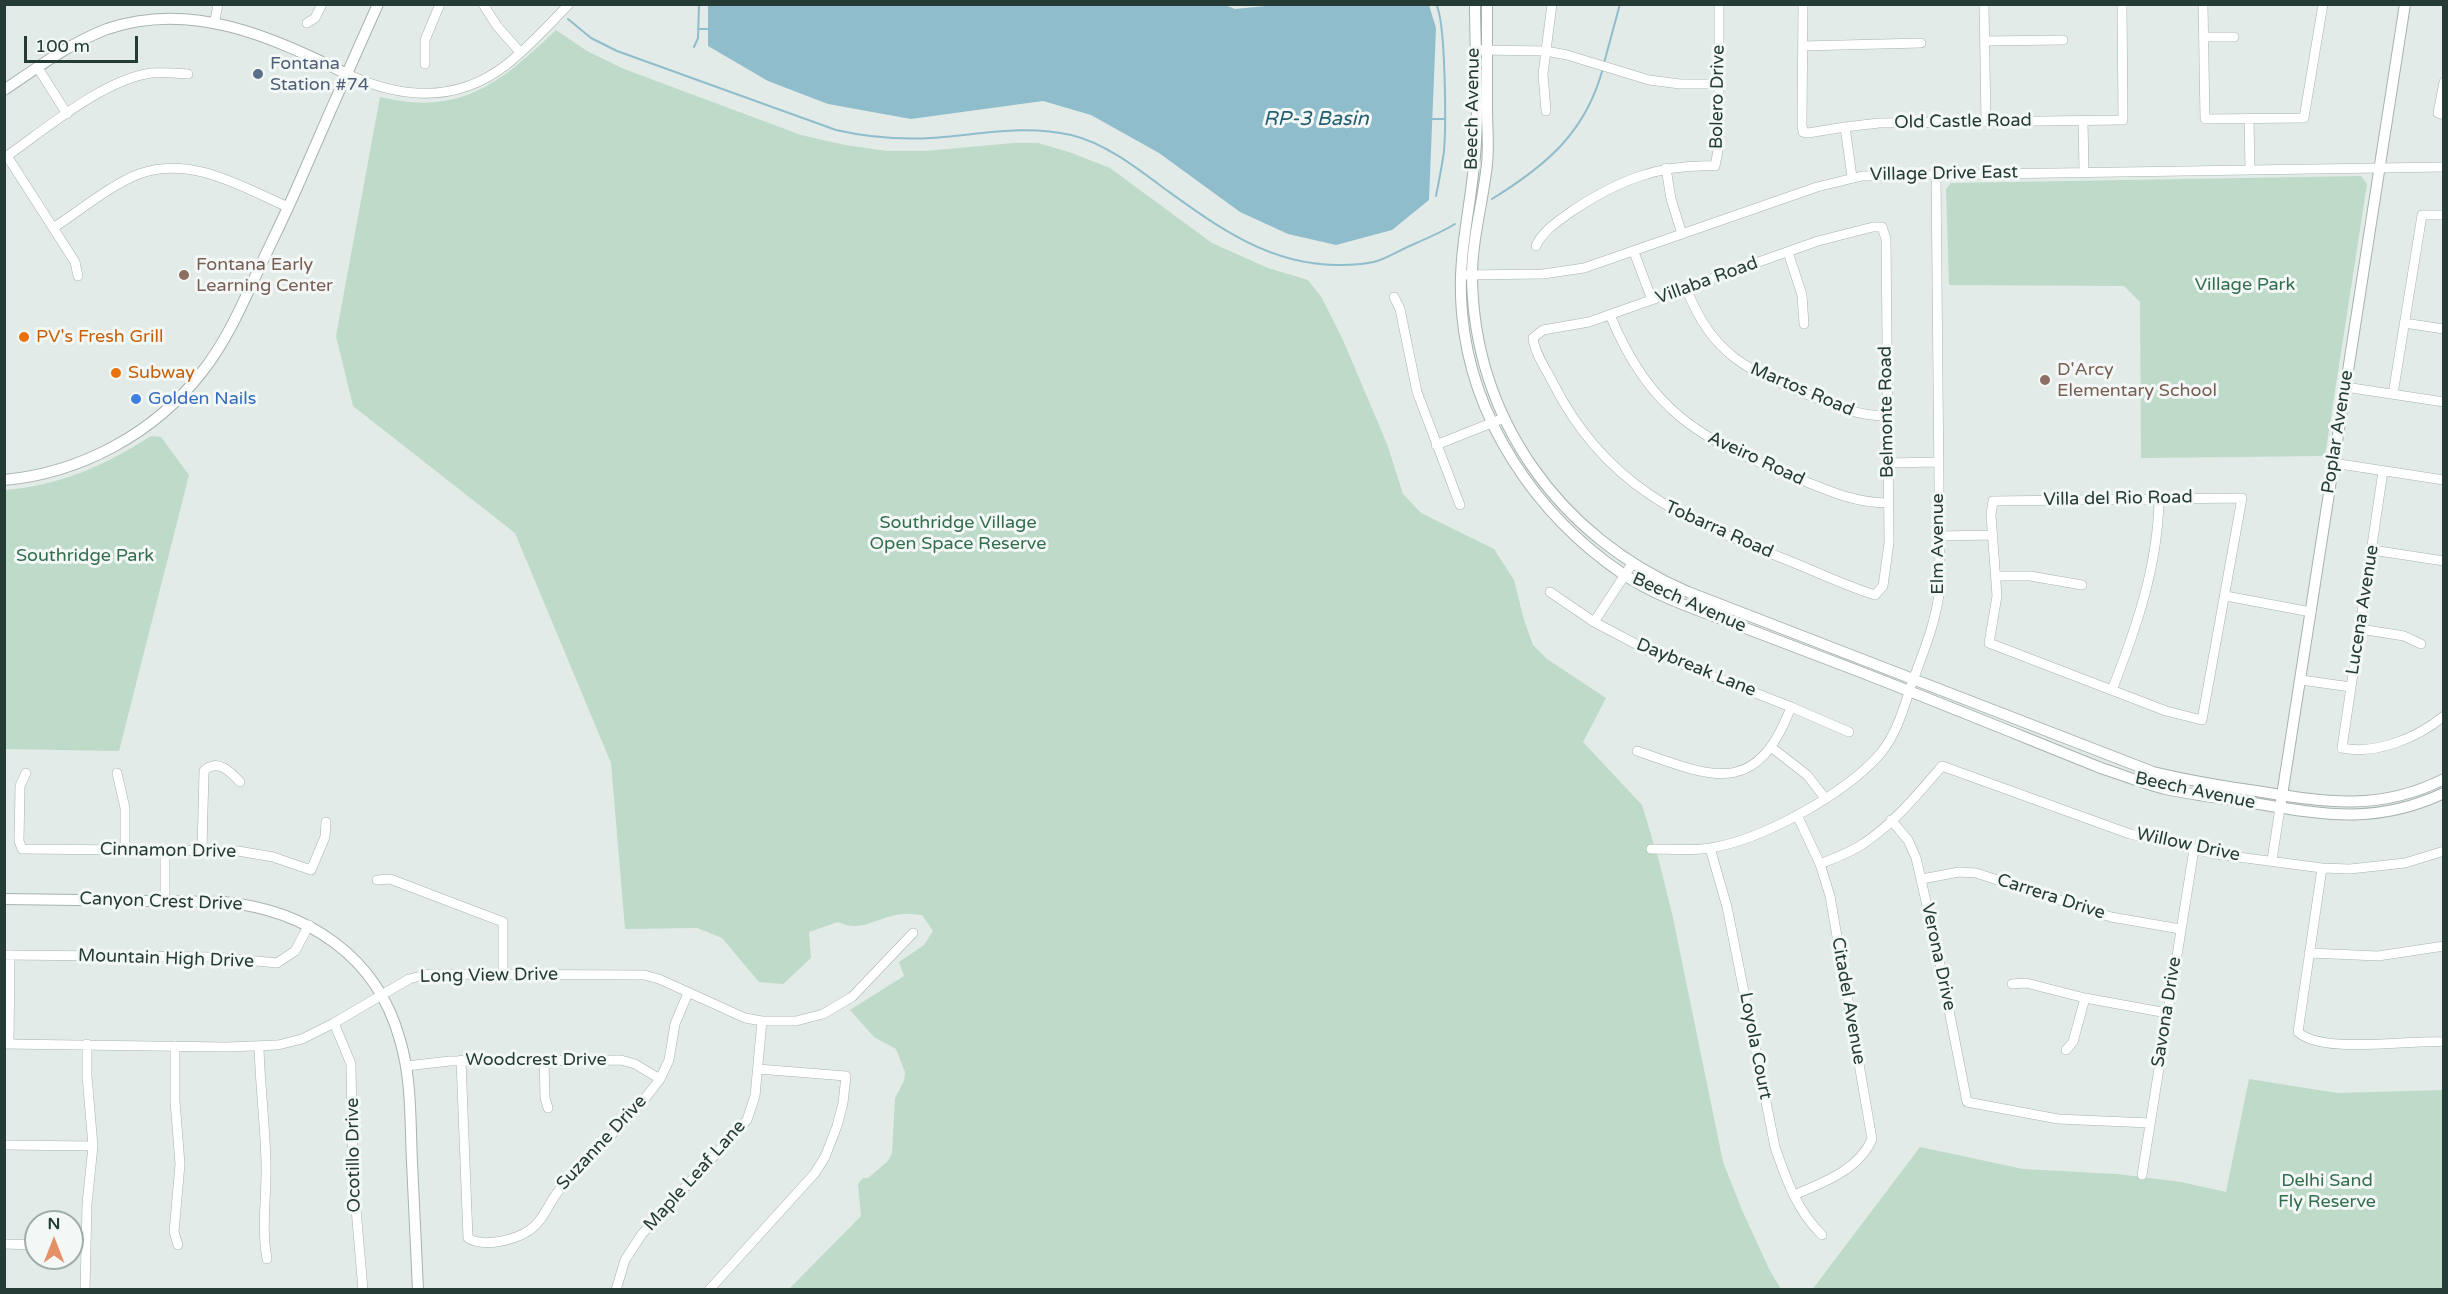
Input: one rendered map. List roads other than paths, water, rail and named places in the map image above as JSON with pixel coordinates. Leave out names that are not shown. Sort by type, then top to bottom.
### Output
[{"type":"street","points":[[215,20],[218,4]]},
{"type":"street","points":[[308,23],[315,18],[322,4]]},
{"type":"street","points":[[4,480],[45,474],[95,456],[135,433],[173,404],[202,372],[226,337],[288,207],[378,4]]},
{"type":"street","points":[[425,64],[425,40],[440,4]]},
{"type":"street","points":[[483,4],[497,27],[520,52]]},
{"type":"street","name":"Beech Avenue","points":[[1475,4],[1474,166],[1463,231],[1460,275],[1462,315],[1467,346],[1473,373],[1492,422],[1524,478],[1547,508],[1572,534],[1624,575],[1690,607],[2147,784],[2328,815],[2372,814],[2406,807],[2444,793]]},
{"type":"street","name":"Beech Avenue","points":[[1487,4],[1487,163],[1474,244],[1472,275],[1474,314],[1482,356],[1504,418],[1533,470],[1560,503],[1588,530],[1632,564],[1665,582],[2153,772],[2193,782],[2331,802],[2368,802],[2416,791],[2444,778]]},
{"type":"street","points":[[1546,111],[1543,83],[1552,4]]},
{"type":"street","name":"Bolero Drive","points":[[1536,246],[1543,234],[1593,198],[1632,178],[1666,168],[1689,165],[1715,166],[1719,145],[1719,4]]},
{"type":"street","points":[[1803,4],[1803,46],[1921,44]]},
{"type":"street","points":[[1984,4],[1986,122]]},
{"type":"street","name":"Old Castle Road","points":[[1803,46],[1803,132],[1814,133],[1879,123],[2123,120],[2122,4]]},
{"type":"street","points":[[2204,4],[2205,119],[2304,118],[2323,4]]},
{"type":"street","name":"Poplar Avenue","points":[[2272,860],[2405,4]]},
{"type":"street","points":[[4,90],[70,46],[121,24],[169,16],[215,20],[242,28],[376,87],[411,94],[442,92],[463,87],[492,75],[520,52],[567,6]]},
{"type":"street","points":[[2204,37],[2234,37]]},
{"type":"street","points":[[1985,41],[2063,40]]},
{"type":"street","points":[[1475,50],[1546,51],[1665,82],[1719,84]]},
{"type":"street","points":[[38,68],[67,114]]},
{"type":"street","points":[[78,276],[75,262],[7,156],[112,86],[153,73],[188,74]]},
{"type":"street","points":[[2441,114],[2444,82]]},
{"type":"street","points":[[2250,118],[2250,170]]},
{"type":"street","points":[[2084,121],[2084,172]]},
{"type":"street","points":[[1845,127],[1852,177]]},
{"type":"street","name":"Village Drive East","points":[[1460,275],[1565,272],[1593,266],[1817,187],[1852,177],[2444,167]]},
{"type":"street","points":[[53,228],[128,179],[145,172],[169,168],[187,168],[207,172],[288,207]]},
{"type":"street","points":[[1666,168],[1671,200],[1682,234]]},
{"type":"street","name":"Elm Avenue","points":[[1650,849],[1710,848],[1742,839],[1797,815],[1825,798],[1881,753],[1896,727],[1936,616],[1940,587],[1936,174]]},
{"type":"street","points":[[2392,394],[2422,215],[2444,215]]},
{"type":"street","name":"Villaba Road","points":[[1533,338],[1542,330],[1566,327],[1611,315],[1848,232],[1882,227]]},
{"type":"street","name":"Belmonte Road","points":[[1875,595],[1882,586],[1889,543],[1886,239],[1882,227]]},
{"type":"street","points":[[1634,252],[1652,300]]},
{"type":"street","points":[[1788,252],[1802,295],[1804,324]]},
{"type":"street","name":"Martos Road","points":[[1686,288],[1694,309],[1707,331],[1723,349],[1746,367],[1766,378],[1849,412],[1887,416]]},
{"type":"street","points":[[1394,297],[1400,309],[1417,392],[1460,505]]},
{"type":"street","name":"Aveiro Road","points":[[1611,315],[1627,351],[1648,385],[1673,412],[1707,438],[1741,456],[1836,494],[1858,501],[1888,503]]},
{"type":"street","points":[[2404,323],[2444,329]]},
{"type":"street","name":"Tobarra Road","points":[[1533,338],[1556,390],[1581,428],[1613,465],[1646,493],[1666,507],[1715,531],[1875,595]]},
{"type":"street","points":[[2345,387],[2444,402]]},
{"type":"street","points":[[1436,445],[1504,418]]},
{"type":"street","points":[[1888,463],[1938,462]]},
{"type":"street","points":[[2333,463],[2444,480]]},
{"type":"street","name":"Lucena Avenue","points":[[2383,471],[2342,748],[2362,749],[2397,742],[2422,731],[2444,716]]},
{"type":"street","name":"Villa del Rio Road","points":[[1993,535],[1993,501],[2242,498],[2226,596]]},
{"type":"street","points":[[2112,690],[2142,608],[2157,527],[2159,499]]},
{"type":"street","points":[[1939,536],[1993,535],[1996,608],[1989,643],[2166,711],[2202,720],[2226,596],[2311,612]]},
{"type":"street","points":[[2372,550],[2444,561]]},
{"type":"street","points":[[1594,622],[1632,564]]},
{"type":"street","points":[[1996,576],[2030,576],[2082,585]]},
{"type":"street","name":"Daybreak Lane","points":[[1550,592],[1594,622],[1651,652],[1849,732]]},
{"type":"street","points":[[2360,629],[2404,636],[2421,644]]},
{"type":"street","points":[[2301,680],[2351,687]]},
{"type":"street","points":[[1637,751],[1694,771],[1730,773],[1746,768],[1772,747],[1791,707]]},
{"type":"street","points":[[1772,747],[1807,775],[1825,798]]},
{"type":"street","points":[[202,850],[204,771],[209,766],[218,765],[240,782]]},
{"type":"street","name":"Willow Drive","points":[[1891,820],[1942,766],[2110,828],[2194,849],[2322,868],[2350,869],[2395,865],[2444,851]]},
{"type":"street","name":"Cinnamon Drive","points":[[26,773],[20,786],[19,842],[21,849],[238,851],[260,854],[311,870],[325,837],[326,822]]},
{"type":"street","points":[[117,773],[125,808],[125,850]]},
{"type":"street","name":"Citadel Avenue","points":[[1794,1195],[1844,1171],[1862,1155],[1872,1139],[1830,896],[1820,864],[1797,815]]},
{"type":"street","points":[[1820,864],[1859,847],[1891,820]]},
{"type":"street","name":"Verona Drive","points":[[1891,820],[1912,847],[1922,879],[1967,1102],[2058,1119],[2150,1123]]},
{"type":"street","name":"Loyola Court","points":[[1710,848],[1727,907],[1775,1147],[1803,1213],[1822,1235]]},
{"type":"street","name":"Savona Drive","points":[[2142,1175],[2194,849]]},
{"type":"street","points":[[165,850],[165,901]]},
{"type":"street","points":[[2322,868],[2298,1032],[2308,1040],[2356,1045],[2444,1042]]},
{"type":"street","name":"Carrera Drive","points":[[1922,879],[1959,872],[1976,873],[2110,917],[2180,929]]},
{"type":"street","points":[[377,880],[390,879],[503,922],[503,974]]},
{"type":"street","name":"Canyon Crest Drive","points":[[4,899],[223,902],[252,905],[281,912],[309,926],[347,953],[381,994],[397,1030],[406,1066],[418,1290]]},
{"type":"street","name":"Mountain High Drive","points":[[7,955],[215,957],[277,963],[295,951],[309,926]]},
{"type":"street","name":"Long View Drive","points":[[7,1044],[259,1047],[278,1045],[302,1039],[334,1023],[381,994],[420,975],[644,975],[659,979],[733,1014],[762,1021],[788,1022],[805,1019],[843,1004],[868,982],[913,933]]},
{"type":"street","points":[[2309,953],[2369,956],[2444,946]]},
{"type":"street","points":[[7,955],[7,1044]]},
{"type":"street","points":[[2012,984],[2026,983],[2085,999],[2167,1013]]},
{"type":"street","name":"Suzanne Drive","points":[[461,1060],[468,1238],[476,1242],[515,1238],[530,1230],[540,1220],[559,1190],[660,1079],[669,1060],[675,1024],[688,993]]},
{"type":"street","points":[[2066,1050],[2073,1042],[2085,999]]},
{"type":"street","name":"Maple Leaf Lane","points":[[616,1290],[625,1260],[642,1234],[744,1124],[754,1100],[762,1021]]},
{"type":"street","name":"Ocotillo Drive","points":[[334,1023],[351,1064],[353,1174],[363,1290]]},
{"type":"street","points":[[85,1290],[85,1247],[93,1146],[87,1076],[87,1044]]},
{"type":"street","points":[[175,1046],[175,1101],[180,1164],[174,1232],[178,1245]]},
{"type":"street","points":[[259,1047],[266,1165],[263,1215],[267,1259]]},
{"type":"street","name":"Woodcrest Drive","points":[[406,1066],[461,1060],[624,1061],[638,1065],[660,1079]]},
{"type":"street","points":[[544,1060],[545,1098],[548,1108]]},
{"type":"street","points":[[709,1290],[815,1173],[829,1149],[839,1121],[846,1076],[758,1069]]},
{"type":"street","points":[[4,1145],[93,1146]]},
{"type":"street","points":[[4,1244],[24,1245]]},
{"type":"water","name":"RP-3 Basin","points":[[1286,4],[1429,5],[1436,28],[1429,200],[1392,230],[1336,245],[1288,234],[1240,212],[1159,153],[1091,115],[1043,101],[911,119],[828,104],[768,81],[708,46],[708,5],[1225,5],[1235,9]]},
{"type":"waterway","points":[[694,47],[698,38],[699,4]]},
{"type":"waterway","points":[[1436,4],[1442,31],[1445,120],[1444,151],[1436,196]]},
{"type":"waterway","points":[[1604,63],[1620,4]]},
{"type":"waterway","points":[[568,19],[591,38],[617,51],[836,130],[907,139],[1035,130],[1084,139],[1120,157],[1224,229],[1266,251],[1288,258],[1336,265],[1372,262],[1455,224]]},
{"type":"waterway","points":[[699,29],[708,29]]},
{"type":"waterway","points":[[1492,199],[1530,173],[1562,145],[1586,111],[1596,91],[1603,68]]},
{"type":"waterway","points":[[1432,119],[1444,119]]},
{"type":"place","name":"Fontana Station #74","points":[[258,74]]},
{"type":"place","name":"Fontana Early Learning Center","points":[[184,275]]},
{"type":"place","name":"PV's Fresh Grill","points":[[24,337]]},
{"type":"place","name":"Subway","points":[[116,373]]},
{"type":"place","name":"D'Arcy Elementary School","points":[[2045,380]]},
{"type":"place","name":"Golden Nails","points":[[136,399]]},
{"type":"park label","name":"Village Park","points":[[2245,285]]},
{"type":"park label","name":"Southridge Village Open Space Reserve","points":[[958,533]]},
{"type":"park label","name":"Southridge Park","points":[[85,556]]},
{"type":"park label","name":"Delhi Sand Fly Reserve","points":[[2327,1191]]}]
